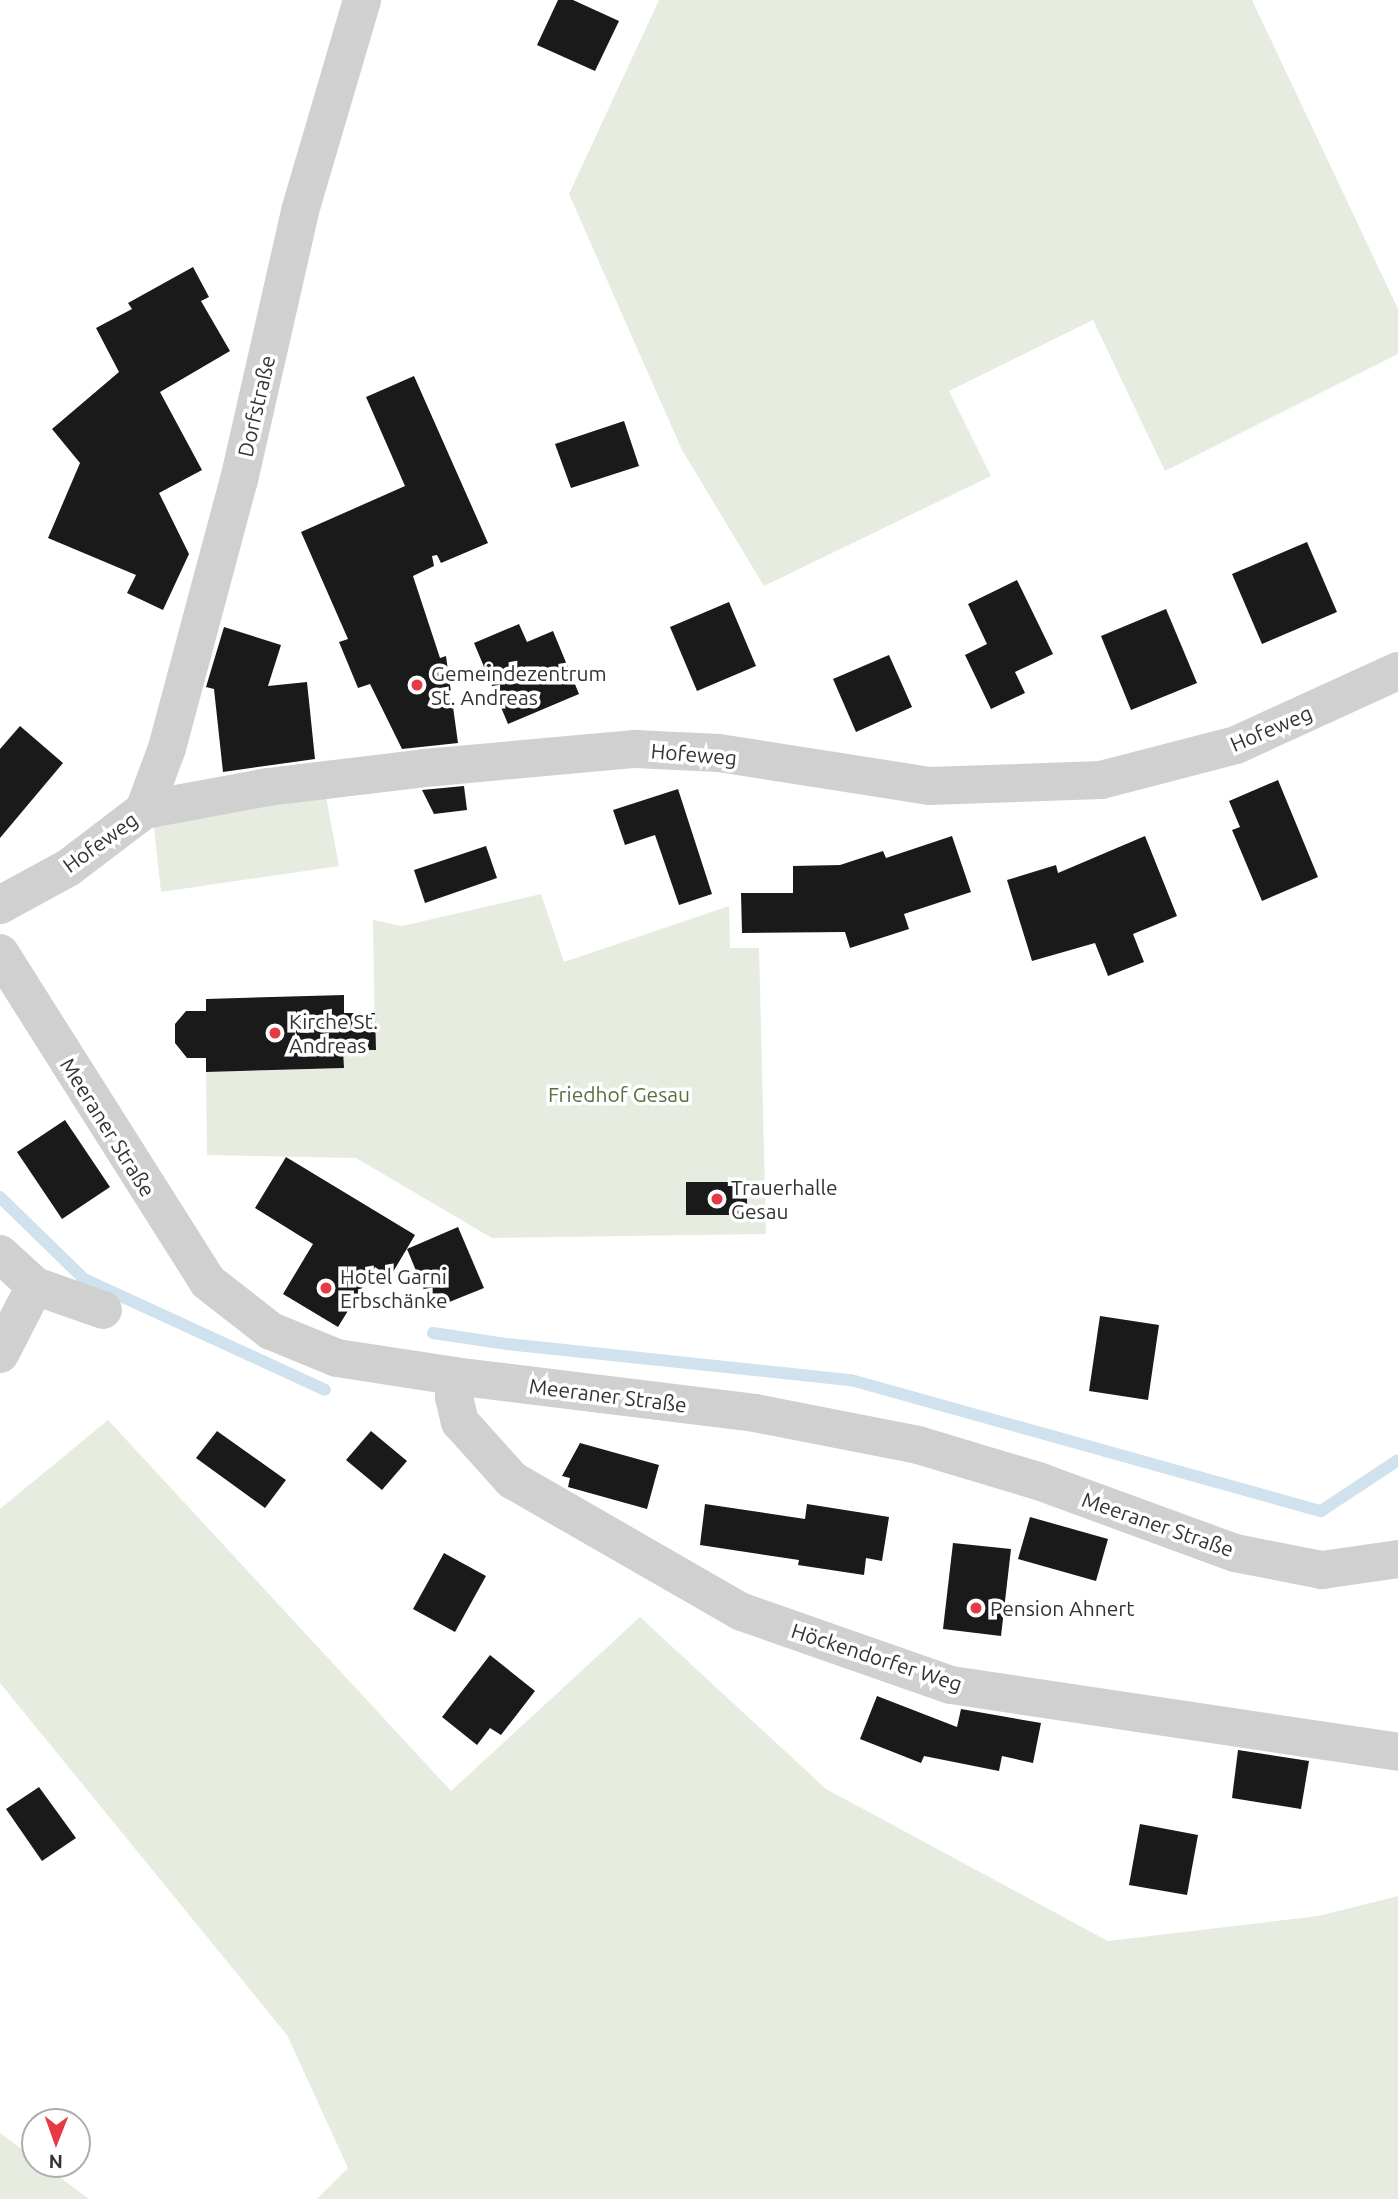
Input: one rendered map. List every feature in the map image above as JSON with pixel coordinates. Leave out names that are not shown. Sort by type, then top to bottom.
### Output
[{"type":"street","name":"Dorfstraße","points":[[144,810],[170,737],[239,480],[300,211],[362,0]]},
{"type":"street","name":"Hofeweg","points":[[0,905],[68,868],[144,810],[268,788],[372,774],[635,749],[719,753],[929,786],[1101,780],[1236,746],[1398,671]]},
{"type":"street","name":"Meeraner Straße","points":[[0,953],[208,1282],[271,1331],[337,1358],[454,1376],[755,1413],[918,1445],[1041,1482],[1235,1553],[1322,1570],[1398,1559]]},
{"type":"street","points":[[0,1254],[35,1286],[103,1310]]},
{"type":"street","points":[[0,1354],[35,1286]]},
{"type":"street","name":"Höckendorfer Weg","points":[[454,1376],[454,1397],[460,1422],[512,1480],[743,1612],[951,1685],[1398,1752]]},
{"type":"green space","points":[[659,0],[1252,0],[1398,309],[1398,354],[1165,471],[1093,320],[949,391],[991,476],[764,586],[682,450],[569,194]]},
{"type":"green space","points":[[326,797],[339,866],[161,892],[153,819]]},
{"type":"green space","name":"Friedhof Gesau","points":[[541,894],[564,962],[729,906],[730,948],[759,948],[766,1234],[492,1238],[356,1158],[207,1155],[206,1072],[343,1068],[343,1050],[375,1049],[373,920],[402,926]]},
{"type":"green space","points":[[108,1420],[451,1791],[640,1617],[826,1789],[1108,1941],[1318,1916],[1398,1896],[1398,2199],[317,2199],[348,2168],[287,2035],[0,1683],[0,1509]]},
{"type":"green space","points":[[0,2133],[21,2149],[21,2178],[61,2178],[89,2199],[0,2199]]},
{"type":"building","points":[[558,0],[573,0],[619,21],[595,71],[537,45]]},
{"type":"building","points":[[193,267],[209,297],[201,301],[230,351],[160,392],[202,470],[159,493],[189,554],[163,610],[127,593],[136,575],[48,538],[80,463],[52,429],[119,372],[96,328],[132,309],[128,303]]},
{"type":"building","points":[[414,376],[488,543],[441,563],[437,555],[432,556],[434,566],[413,576],[440,658],[446,656],[458,743],[402,749],[370,684],[358,688],[339,642],[348,639],[301,532],[405,486],[366,397]]},
{"type":"building","points":[[624,421],[639,466],[571,488],[555,444]]},
{"type":"building","points":[[1307,542],[1337,612],[1262,644],[1232,574]]},
{"type":"building","points":[[1017,580],[1053,654],[1015,672],[1025,693],[991,709],[965,655],[987,644],[968,604]]},
{"type":"building","points":[[729,602],[756,666],[697,691],[670,627]]},
{"type":"building","points":[[1166,609],[1197,683],[1131,710],[1101,636]]},
{"type":"building","points":[[519,624],[527,642],[553,631],[579,694],[508,724],[474,643]]},
{"type":"building","points":[[224,627],[281,645],[268,686],[307,682],[315,759],[223,772],[214,689],[206,687]]},
{"type":"building","points":[[889,655],[912,707],[856,732],[833,679]]},
{"type":"building","points":[[20,726],[63,763],[0,838],[0,749]]},
{"type":"building","points":[[1278,780],[1318,877],[1262,901],[1232,830],[1240,827],[1229,801]]},
{"type":"building","points":[[464,786],[467,810],[434,814],[422,790]]},
{"type":"building","points":[[678,789],[712,894],[679,905],[655,835],[625,845],[613,810]]},
{"type":"building","points":[[952,836],[971,892],[904,914],[909,929],[850,948],[845,932],[742,933],[741,893],[793,893],[793,866],[840,865],[883,851],[886,858]]},
{"type":"building","points":[[1145,836],[1177,916],[1133,934],[1144,962],[1108,976],[1095,943],[1032,961],[1007,880],[1056,865],[1058,873]]},
{"type":"building","points":[[486,846],[497,878],[425,903],[414,870]]},
{"type":"building","name":"Kirche St. Andreas","points":[[344,995],[344,1013],[375,1013],[376,1050],[343,1050],[344,1068],[206,1072],[206,1058],[187,1058],[175,1043],[175,1024],[186,1011],[206,1011],[206,999]]},
{"type":"building","points":[[65,1120],[110,1187],[62,1219],[17,1152]]},
{"type":"building","points":[[286,1157],[415,1235],[390,1277],[375,1267],[338,1327],[283,1294],[313,1244],[255,1208]]},
{"type":"building","name":"Trauerhalle Gesau","points":[[686,1182],[747,1182],[747,1215],[686,1215]]},
{"type":"building","points":[[458,1227],[484,1288],[432,1309],[407,1249]]},
{"type":"building","points":[[1100,1316],[1159,1325],[1148,1400],[1089,1391]]},
{"type":"building","points":[[217,1431],[286,1480],[265,1508],[196,1458]]},
{"type":"building","points":[[371,1431],[407,1461],[382,1490],[346,1460]]},
{"type":"building","points":[[580,1443],[659,1465],[647,1509],[568,1487],[570,1478],[562,1476]]},
{"type":"building","points":[[705,1504],[805,1519],[807,1504],[889,1517],[882,1561],[866,1558],[864,1575],[798,1565],[799,1560],[700,1545]]},
{"type":"building","points":[[1030,1517],[1108,1539],[1096,1581],[1018,1559]]},
{"type":"building","points":[[953,1543],[1011,1549],[1001,1636],[943,1629]]},
{"type":"building","points":[[444,1553],[486,1576],[455,1632],[413,1609]]},
{"type":"building","points":[[490,1655],[535,1691],[501,1735],[490,1728],[477,1745],[442,1717]]},
{"type":"building","points":[[877,1696],[957,1727],[961,1709],[1041,1723],[1033,1763],[1002,1756],[999,1771],[924,1756],[921,1763],[860,1739]]},
{"type":"building","points":[[1238,1750],[1309,1761],[1301,1809],[1232,1798]]},
{"type":"building","points":[[39,1787],[76,1838],[42,1861],[6,1809]]},
{"type":"building","points":[[1140,1824],[1198,1835],[1187,1895],[1129,1885]]},
{"type":"waterway","points":[[0,1197],[84,1279],[325,1390]]},
{"type":"waterway","points":[[433,1333],[507,1344],[851,1380],[1321,1511],[1398,1460]]},
{"type":"place","name":"Gemeindezentrum St. Andreas","points":[[417,685]]},
{"type":"place","name":"Kirche St. Andreas","points":[[275,1033]]},
{"type":"place","name":"Trauerhalle Gesau","points":[[717,1199]]},
{"type":"place","name":"Hotel Garni Erbschänke","points":[[326,1288]]},
{"type":"place","name":"Pension Ahnert","points":[[976,1608]]}]
